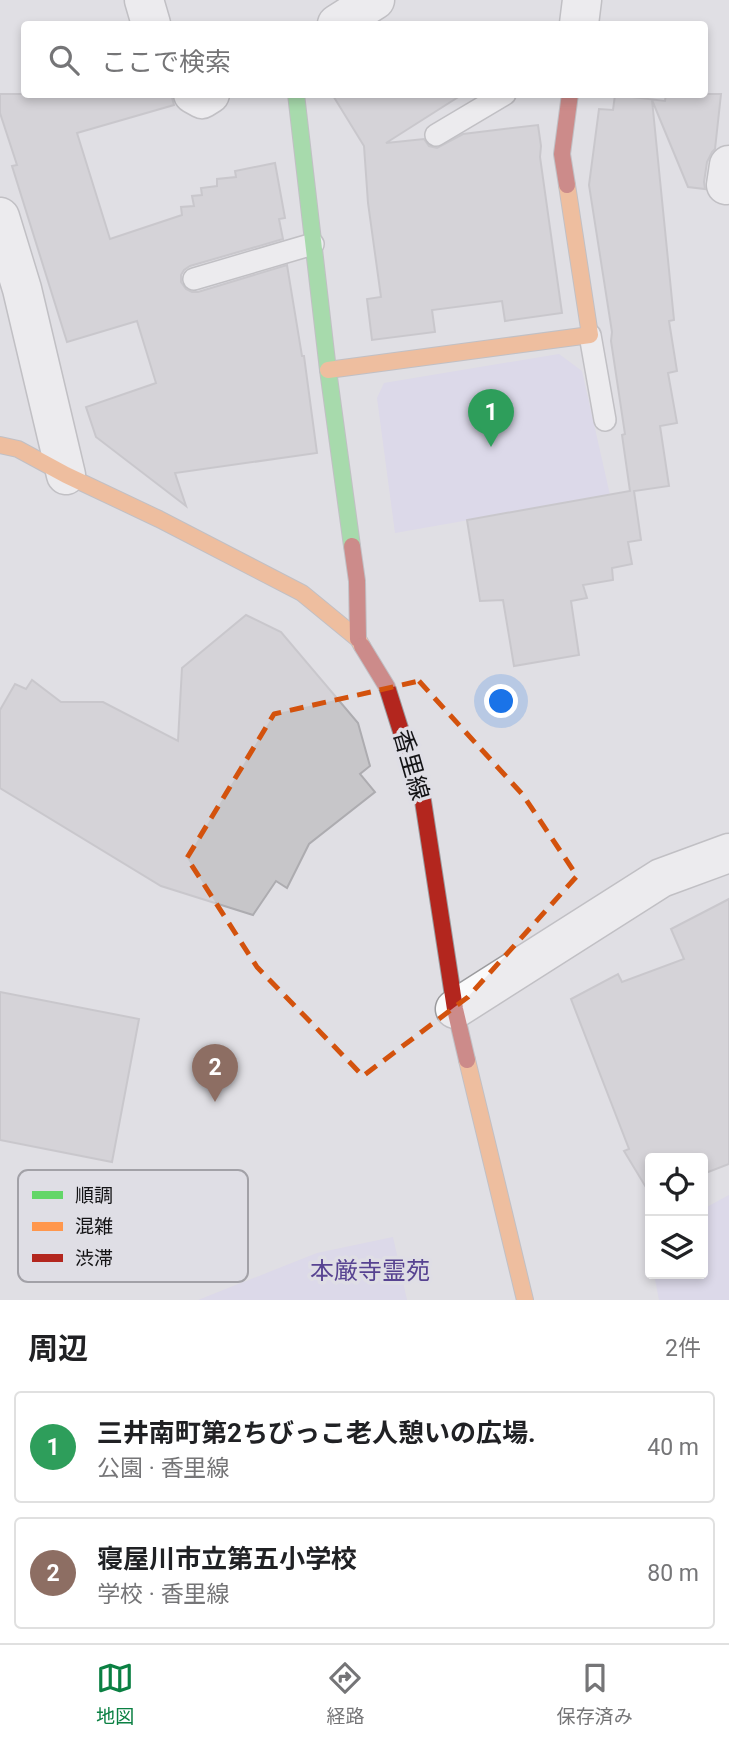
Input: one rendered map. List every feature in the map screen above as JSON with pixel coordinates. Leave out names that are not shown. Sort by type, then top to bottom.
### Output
[{"type":"street","points":[[144,0],[149,21]]},
{"type":"street","points":[[342,21],[375,0]]},
{"type":"street","points":[[579,21],[582,0]]},
{"type":"street","points":[[296,98],[328,370],[357,581],[358,639]]},
{"type":"street","points":[[328,370],[590,335],[562,154],[569,98]]},
{"type":"street","points":[[0,217],[22,289],[66,475]]},
{"type":"street","points":[[0,435],[18,449]]},
{"type":"street","name":"香里線","points":[[0,445],[18,449],[302,593],[358,639],[387,687],[423,801],[454,1009],[525,1300]]},
{"type":"street","points":[[454,1009],[662,878],[729,852]]},
{"type":"lane","points":[[436,135],[498,98]]},
{"type":"lane","points":[[194,279],[313,244]]},
{"type":"lane","points":[[590,335],[605,420]]},
{"type":"highlighted area","points":[[419,681],[523,795],[577,876],[468,997],[363,1076],[257,967],[187,858],[274,714]]},
{"type":"green space","points":[[559,354],[582,371],[610,495],[395,533],[377,398],[384,383]]},
{"type":"green space","points":[[729,1195],[729,1300],[659,1300],[655,1279],[708,1279],[708,1206]]},
{"type":"green space","name":"本厳寺霊苑","points":[[393,1237],[407,1300],[198,1300],[248,1282],[317,1253]]},
{"type":"building","points":[[0,94],[21,94],[21,98],[172,98],[174,105],[77,133],[110,239],[182,215],[181,207],[194,206],[192,196],[202,195],[201,188],[217,186],[217,179],[236,177],[235,171],[275,163],[285,218],[279,219],[283,239],[190,266],[181,275],[181,282],[186,289],[198,292],[287,265],[304,356],[317,453],[175,473],[186,506],[96,437],[86,407],[156,383],[137,321],[67,342],[12,166],[17,165],[0,113]]},
{"type":"building","points":[[708,94],[721,94],[715,149],[707,162],[705,189],[688,187],[652,100],[674,320],[669,321],[677,371],[668,373],[677,423],[660,426],[669,486],[634,491],[641,540],[628,542],[632,564],[612,568],[613,580],[583,585],[587,598],[571,601],[579,655],[514,666],[503,600],[480,601],[467,520],[630,491],[612,332],[589,185],[599,109],[613,110],[615,98],[640,98],[665,101],[665,98],[708,98]]},
{"type":"building","points":[[334,98],[457,98],[386,143],[424,139],[429,146],[437,148],[463,134],[538,125],[562,313],[505,321],[502,301],[432,310],[435,332],[372,340],[367,299],[381,297],[368,203],[364,146]]},
{"type":"building","points":[[246,615],[281,632],[358,723],[370,766],[360,774],[375,792],[309,844],[287,888],[276,881],[253,915],[161,886],[0,788],[0,710],[15,684],[26,689],[32,680],[61,702],[103,702],[178,741],[182,668]]},
{"type":"building","points":[[729,899],[729,1164],[708,1172],[708,1153],[645,1153],[645,1186],[624,1151],[629,1149],[571,999],[618,974],[622,982],[684,959],[671,929]]},
{"type":"building","points":[[0,992],[139,1019],[112,1162],[0,1140]]},
{"type":"traffic: fast","points":[[296,98],[328,370],[352,546]]},
{"type":"traffic: slow","points":[[328,370],[590,335],[567,185]]},
{"type":"traffic: slow","points":[[0,445],[18,449],[302,593],[358,639],[362,646]]},
{"type":"traffic: slow","points":[[467,1060],[525,1300]]},
{"type":"traffic: jam","points":[[567,185],[562,154],[569,98]]},
{"type":"traffic: jam","points":[[352,546],[357,581],[358,639]]},
{"type":"traffic: jam","points":[[362,646],[387,687],[423,801],[455,1009],[467,1060]]},
{"type":"place","name":"三井南町第2ちびっこ老人憩いの広場.","points":[[491,447]]},
{"type":"place","name":"寝屋川市立第五小学校","points":[[215,1102]]}]
